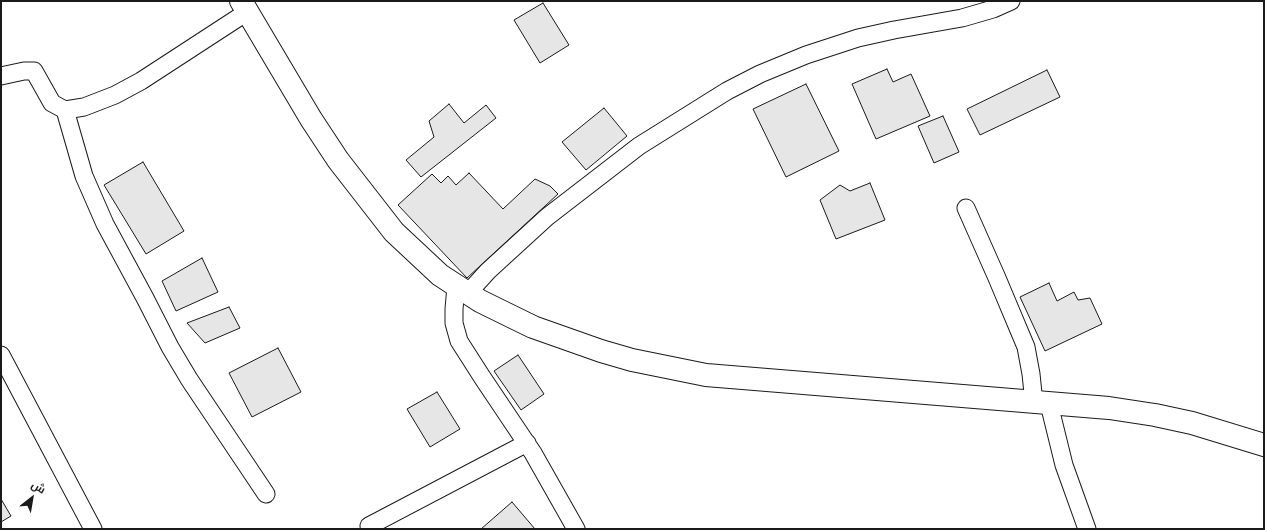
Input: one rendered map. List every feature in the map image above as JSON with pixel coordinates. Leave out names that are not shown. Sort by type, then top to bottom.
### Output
[{"type":"street","points":[[576,529],[527,443],[459,341],[454,323],[454,309],[462,290],[488,271],[548,217],[639,146],[727,90],[760,74],[806,55],[894,30],[962,18],[993,9],[1011,1]]},
{"type":"street","points":[[1,76],[24,71],[34,71],[52,103],[58,108],[65,110],[84,107],[115,95],[164,67],[244,6],[310,119],[364,196],[394,232],[440,275],[480,301],[533,327],[601,351],[632,360],[699,374],[801,384],[1109,408],[1155,415],[1192,423],[1264,445]]},
{"type":"street","points":[[65,110],[84,176],[105,224],[189,379],[266,494]]},
{"type":"street","points":[[966,208],[1026,346],[1031,374],[1087,529]]},
{"type":"street","points":[[1,355],[94,529]]},
{"type":"street","points":[[369,526],[527,443]]},
{"type":"building","points":[[543,3],[569,45],[540,63],[514,20]]},
{"type":"building","points":[[887,69],[893,82],[911,74],[930,116],[876,139],[852,84]]},
{"type":"building","points":[[1047,70],[1060,97],[980,135],[967,109]]},
{"type":"building","points":[[806,84],[839,151],[786,177],[753,109]]},
{"type":"building","points":[[449,104],[464,123],[486,105],[496,118],[421,177],[406,160],[434,137],[429,121]]},
{"type":"building","points":[[604,108],[627,136],[586,170],[562,142]]},
{"type":"building","points":[[943,116],[959,152],[934,163],[918,126]]},
{"type":"building","points":[[143,162],[184,231],[146,254],[104,185]]},
{"type":"building","points":[[469,173],[503,209],[535,179],[550,186],[558,194],[467,278],[398,205],[432,174],[441,183],[448,176],[456,185]]},
{"type":"building","points":[[870,183],[885,220],[836,239],[820,200],[840,185],[850,191]]},
{"type":"building","points":[[202,258],[218,292],[176,311],[162,281]]},
{"type":"building","points":[[1049,283],[1057,301],[1074,292],[1078,300],[1090,298],[1102,324],[1045,351],[1020,297]]},
{"type":"building","points":[[229,307],[240,328],[205,343],[187,323]]},
{"type":"building","points":[[278,348],[301,392],[252,417],[229,373]]},
{"type":"building","points":[[518,355],[544,394],[521,410],[494,371]]},
{"type":"building","points":[[437,392],[460,429],[430,447],[407,409]]},
{"type":"building","points":[[1,499],[11,516],[1,522]]},
{"type":"building","points":[[512,502],[535,529],[481,529]]}]
